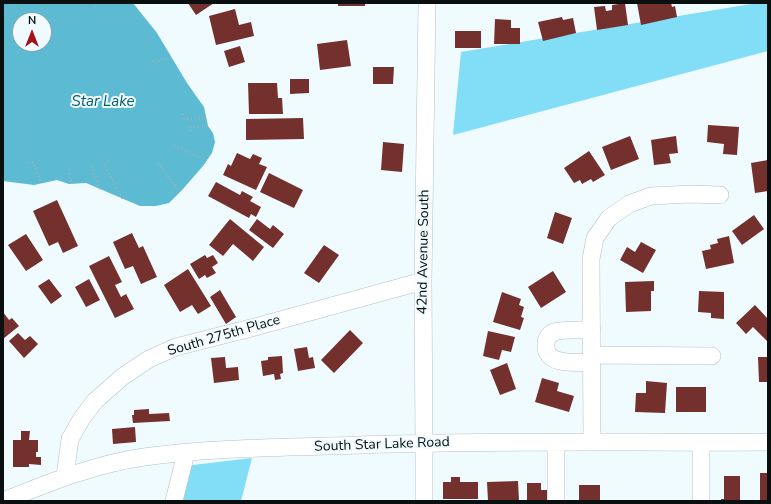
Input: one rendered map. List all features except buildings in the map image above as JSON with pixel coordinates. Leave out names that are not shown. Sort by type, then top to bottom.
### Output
[{"type":"street","name":"42nd Avenue South","points":[[424,501],[423,281],[428,3]]},
{"type":"street","points":[[592,441],[591,259],[596,238],[609,218],[629,204],[651,196],[691,194],[720,195]]},
{"type":"street","name":"South 275th Place","points":[[65,477],[70,438],[82,418],[95,401],[122,377],[149,359],[176,347],[423,281]]},
{"type":"street","points":[[592,330],[556,331],[550,334],[546,344],[549,354],[557,360],[712,356]]},
{"type":"street","name":"South Star Lake Road","points":[[3,501],[65,477],[103,466],[142,457],[218,450],[424,443],[592,441],[768,442]]},
{"type":"street","points":[[556,442],[556,501]]},
{"type":"street","points":[[701,442],[701,501]]},
{"type":"street","points":[[174,501],[186,453]]},
{"type":"path","points":[[94,3],[93,5],[96,7]]},
{"type":"path","points":[[153,60],[154,63],[172,56]]},
{"type":"path","points":[[183,114],[184,119],[206,118]]},
{"type":"path","points":[[190,131],[190,127],[208,126]]},
{"type":"path","points":[[174,146],[207,160]]},
{"type":"path","points":[[109,161],[104,164],[123,200]]},
{"type":"path","points":[[28,163],[33,162],[41,183]]},
{"type":"path","points":[[158,163],[180,192]]},
{"type":"path","points":[[91,166],[100,190]]},
{"type":"path","points":[[69,169],[71,184]]},
{"type":"shaded area","points":[[757,3],[768,3],[768,51],[453,135],[461,52]]},
{"type":"shaded area","points":[[252,458],[241,501],[169,501],[176,467]]},
{"type":"water","name":"Star Lake","points":[[3,3],[133,3],[157,33],[187,83],[204,107],[208,126],[213,133],[215,142],[212,153],[203,166],[169,203],[156,206],[140,206],[86,183],[69,184],[57,180],[34,185],[3,181]]}]
